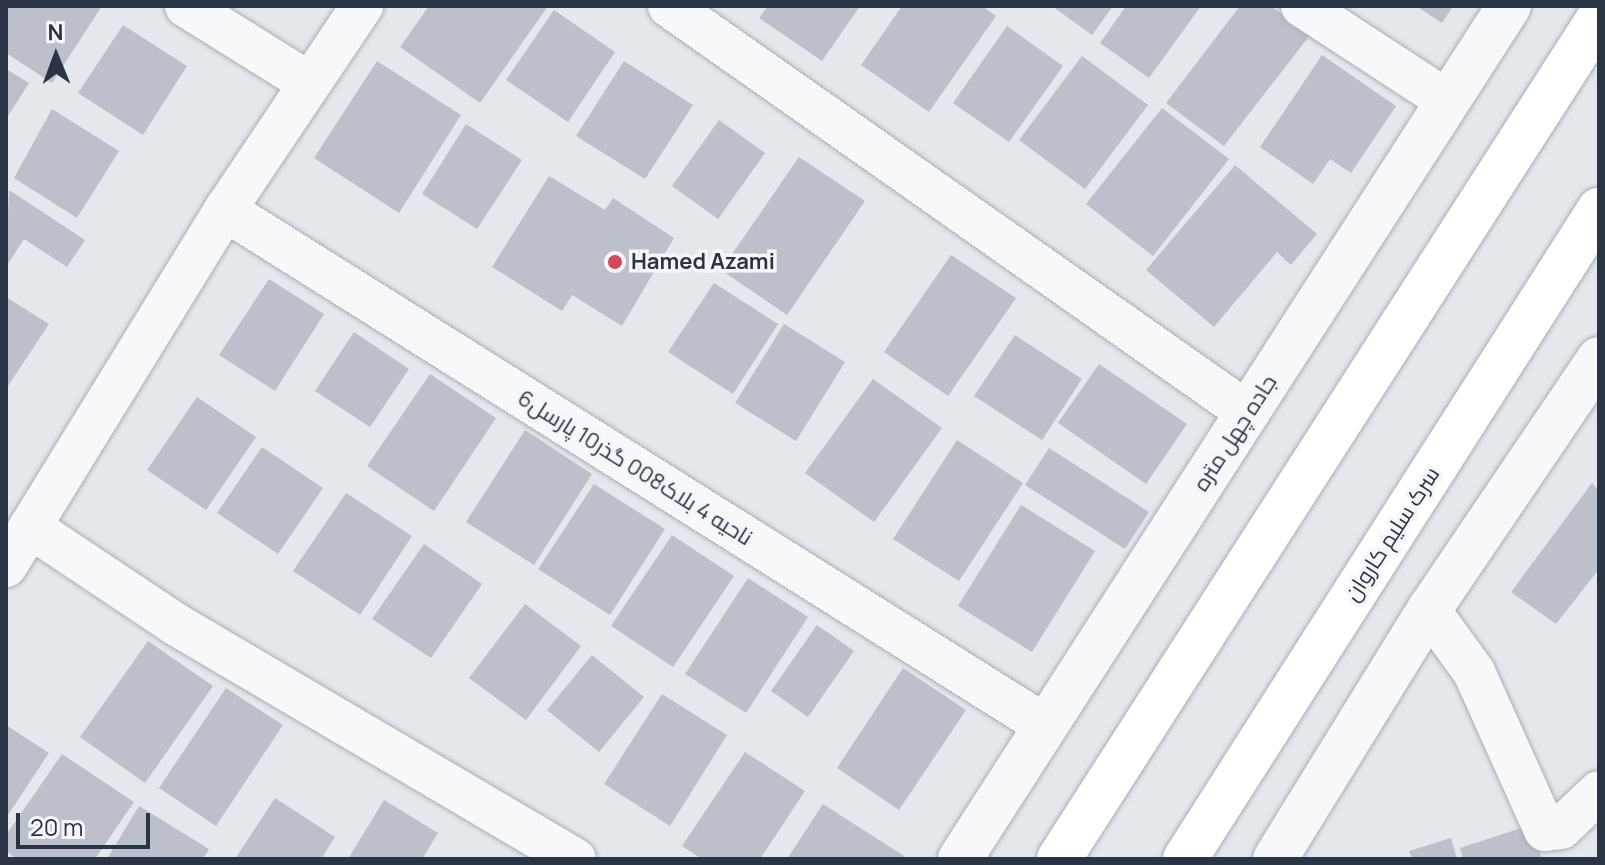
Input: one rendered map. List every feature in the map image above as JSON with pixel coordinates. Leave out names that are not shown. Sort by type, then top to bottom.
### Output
[{"type":"main road","points":[[1059,859],[1599,18]]},
{"type":"main road","name":"سرک سلیم کاروان","points":[[1185,859],[1599,210]]},
{"type":"street","points":[[186,6],[309,83]]},
{"type":"street","points":[[6,566],[225,210],[362,6]]},
{"type":"street","points":[[669,6],[1248,413]]},
{"type":"street","points":[[1302,6],[1448,101]]},
{"type":"street","name":"جاده چهل متره","points":[[960,859],[1509,6]]},
{"type":"street","name":"ناحیه 4 بلاک008 گذر10 پارسل6","points":[[225,210],[1046,726]]},
{"type":"street","points":[[1275,859],[1429,610],[1599,359]]},
{"type":"street","points":[[30,527],[177,625],[575,859]]},
{"type":"street","points":[[1429,610],[1474,672],[1545,830],[1561,828],[1599,792]]},
{"type":"building","points":[[6,6],[102,6],[52,83],[6,53]]},
{"type":"building","points":[[429,6],[548,6],[480,103],[400,47]]},
{"type":"building","points":[[768,6],[860,6],[822,61],[759,18]]},
{"type":"building","points":[[902,6],[982,6],[996,16],[929,112],[861,65]]},
{"type":"building","points":[[1052,6],[1113,6],[1092,35]]},
{"type":"building","points":[[1126,6],[1201,6],[1149,78],[1100,43]]},
{"type":"building","points":[[1240,6],[1271,6],[1310,35],[1224,146],[1166,103]]},
{"type":"building","points":[[1416,6],[1453,6],[1442,23]]},
{"type":"building","points":[[554,10],[615,52],[568,122],[506,80]]},
{"type":"building","points":[[123,25],[187,66],[143,135],[78,93]]},
{"type":"building","points":[[1007,26],[1063,66],[1009,142],[953,103]]},
{"type":"building","points":[[1322,55],[1396,106],[1351,173],[1330,159],[1313,184],[1260,147]]},
{"type":"building","points":[[1082,56],[1148,105],[1085,189],[1019,140]]},
{"type":"building","points":[[377,61],[461,115],[399,213],[314,158]]},
{"type":"building","points":[[624,61],[693,105],[645,179],[576,136]]},
{"type":"building","points":[[6,69],[29,83],[6,119]]},
{"type":"building","points":[[1162,108],[1229,159],[1153,256],[1086,204]]},
{"type":"building","points":[[52,109],[119,151],[77,218],[14,178]]},
{"type":"building","points":[[719,120],[765,153],[718,219],[672,186]]},
{"type":"building","points":[[466,124],[522,160],[477,229],[422,194]]},
{"type":"building","points":[[799,157],[865,201],[787,315],[721,270]]},
{"type":"building","points":[[1235,165],[1317,234],[1291,265],[1277,252],[1214,327],[1146,270]]},
{"type":"building","points":[[549,176],[605,210],[613,198],[674,238],[622,326],[572,295],[562,311],[492,267]]},
{"type":"building","points":[[9,190],[85,240],[67,267],[24,239],[6,267]]},
{"type":"building","points":[[951,255],[1016,298],[948,396],[884,352]]},
{"type":"building","points":[[269,279],[324,314],[275,391],[219,355]]},
{"type":"building","points":[[714,283],[778,324],[733,394],[668,352]]},
{"type":"building","points":[[6,297],[49,324],[6,389]]},
{"type":"building","points":[[784,324],[845,362],[796,441],[735,403]]},
{"type":"building","points":[[354,332],[409,369],[370,427],[315,391]]},
{"type":"building","points":[[1015,335],[1082,379],[1042,440],[974,396]]},
{"type":"building","points":[[1099,364],[1187,424],[1146,484],[1058,423]]},
{"type":"building","points":[[430,374],[496,418],[434,511],[367,466]]},
{"type":"building","points":[[873,379],[942,428],[874,522],[805,473]]},
{"type":"building","points":[[197,397],[256,437],[206,510],[147,470]]},
{"type":"building","points":[[525,430],[592,474],[534,565],[466,522]]},
{"type":"building","points":[[957,440],[1023,483],[959,581],[893,539]]},
{"type":"building","points":[[262,447],[323,488],[278,554],[217,513]]},
{"type":"building","points":[[1049,448],[1149,512],[1125,549],[1025,485]]},
{"type":"building","points":[[1592,483],[1599,491],[1599,569],[1556,624],[1511,592]]},
{"type":"building","points":[[594,484],[665,529],[610,615],[538,569]]},
{"type":"building","points":[[346,493],[412,536],[360,615],[293,571]]},
{"type":"building","points":[[1021,505],[1095,551],[1032,652],[958,606]]},
{"type":"building","points":[[672,535],[734,576],[673,667],[611,626]]},
{"type":"building","points":[[424,544],[482,584],[431,658],[372,619]]},
{"type":"building","points":[[748,578],[808,617],[746,713],[685,674]]},
{"type":"building","points":[[525,604],[581,646],[526,720],[469,678]]},
{"type":"building","points":[[817,625],[854,651],[808,717],[771,691]]},
{"type":"building","points":[[148,641],[213,686],[145,783],[80,737]]},
{"type":"building","points":[[592,655],[644,697],[599,752],[547,710]]},
{"type":"building","points":[[903,668],[966,710],[899,810],[837,768]]},
{"type":"building","points":[[226,688],[283,725],[216,826],[159,788]]},
{"type":"building","points":[[662,694],[727,735],[670,826],[604,784]]},
{"type":"building","points":[[6,725],[49,753],[6,818]]},
{"type":"building","points":[[745,752],[805,791],[760,859],[702,859],[682,846]]},
{"type":"building","points":[[62,754],[134,802],[95,859],[17,859],[6,851],[6,835]]},
{"type":"building","points":[[275,798],[335,837],[321,859],[235,859]]},
{"type":"building","points":[[384,800],[438,833],[422,859],[348,859]]},
{"type":"building","points":[[823,804],[904,856],[902,859],[787,859]]},
{"type":"building","points":[[139,806],[209,849],[203,859],[107,859]]},
{"type":"building","points":[[1531,825],[1542,859],[1463,859],[1460,848]]},
{"type":"building","points":[[1451,838],[1457,859],[1412,859],[1409,851]]},
{"type":"place","name":"Hamed Azami","points":[[615,262]]}]
